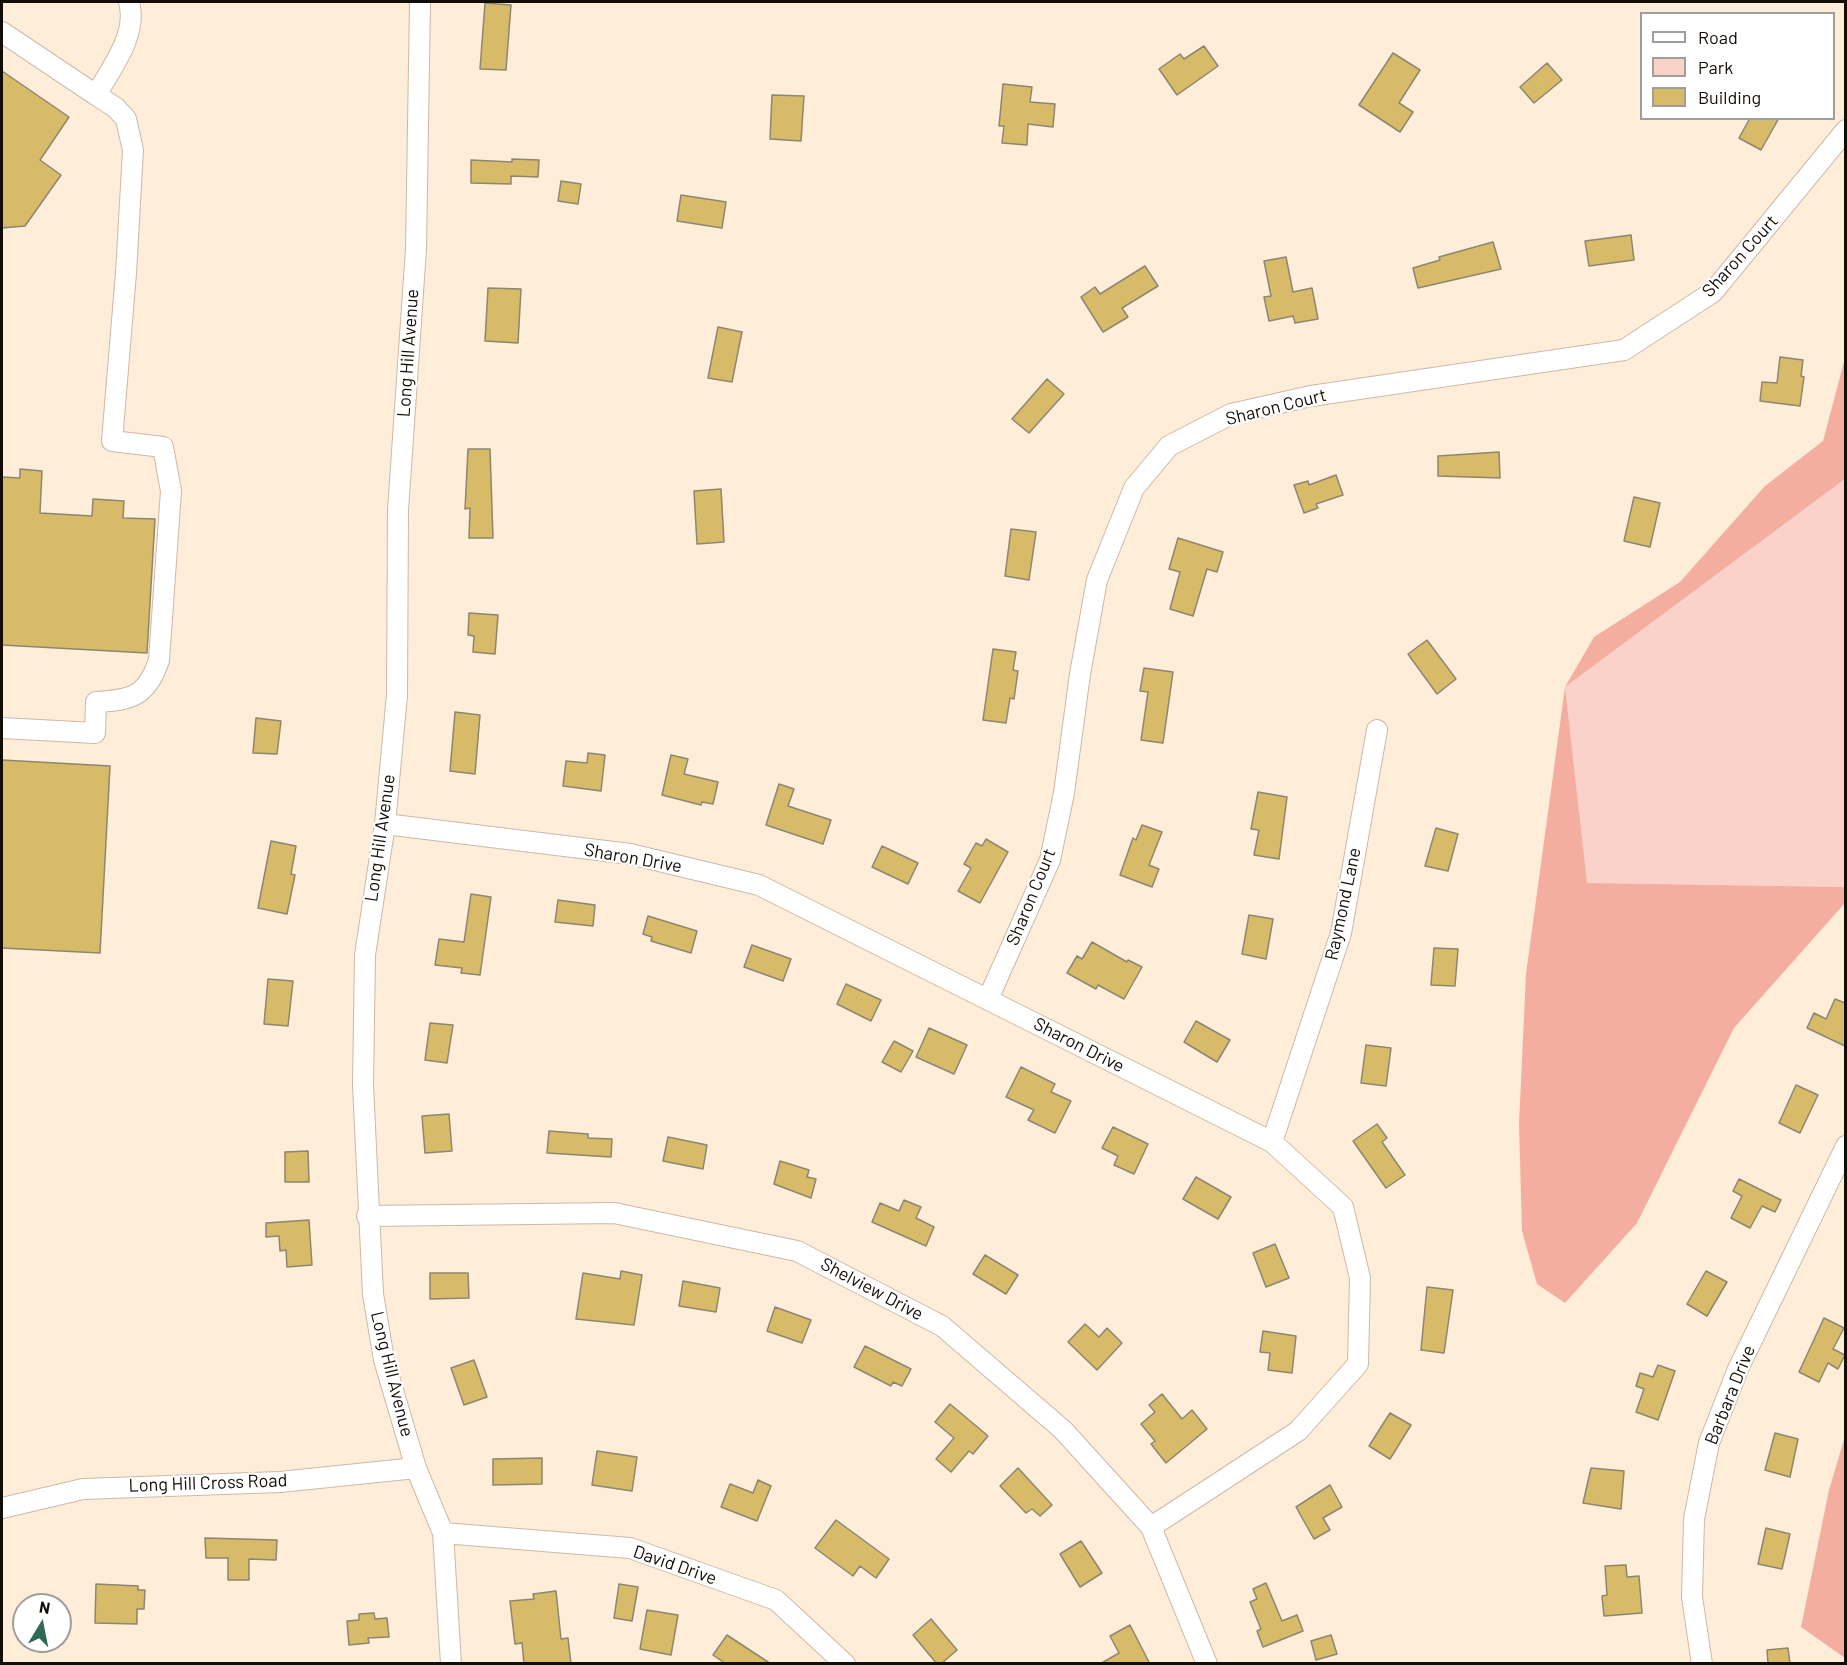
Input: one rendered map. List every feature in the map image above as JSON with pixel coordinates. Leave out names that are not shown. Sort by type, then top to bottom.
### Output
[{"type":"street","points":[[96,94],[125,43],[133,14],[129,2]]},
{"type":"street","name":"Long Hill Avenue","points":[[420,2],[416,249],[398,510],[397,695],[385,824],[365,955],[363,1085],[367,1216],[373,1294],[384,1360],[416,1468],[442,1533],[452,1664]]},
{"type":"street","points":[[2,32],[122,113],[129,126],[131,137],[126,273],[112,441],[163,447],[171,491],[162,643],[155,673],[142,691],[128,699],[96,702],[94,733],[2,728]]},
{"type":"street","name":"Sharon Court","points":[[988,999],[1050,860],[1064,793],[1080,674],[1097,580],[1134,488],[1169,446],[1231,414],[1311,396],[1624,350],[1713,292],[1845,130]]},
{"type":"street","name":"Raymond Lane","points":[[1272,1142],[1341,933],[1377,730]]},
{"type":"street","name":"Sharon Drive","points":[[385,824],[630,854],[759,885],[1272,1142],[1343,1207],[1360,1278],[1358,1364],[1298,1431],[1151,1527]]},
{"type":"street","name":"Barbara Drive","points":[[1702,1664],[1692,1598],[1694,1519],[1709,1443],[1738,1369],[1845,1146]]},
{"type":"street","name":"Shelview Drive","points":[[367,1216],[614,1213],[797,1251],[942,1326],[1064,1430],[1151,1527],[1207,1664]]},
{"type":"street","name":"Long Hill Cross Road","points":[[2,1508],[83,1489],[133,1485],[280,1482],[416,1468]]},
{"type":"street","name":"David Drive","points":[[442,1533],[630,1548],[776,1600],[845,1664]]},
{"type":"green space","points":[[1845,479],[1845,887],[1586,883],[1565,687]]},
{"type":"shaded area","points":[[1845,358],[1845,479],[1565,687],[1594,637],[1680,582],[1765,486],[1823,441]]},
{"type":"shaded area","points":[[1565,687],[1587,883],[1846,887],[1845,903],[1734,1028],[1637,1223],[1565,1303],[1537,1284],[1522,1231],[1519,1124],[1526,974]]},
{"type":"shaded area","points":[[1845,1436],[1845,1658],[1801,1627],[1829,1490]]},
{"type":"building","points":[[485,3],[511,5],[506,70],[480,69]]},
{"type":"building","points":[[1204,46],[1218,66],[1177,95],[1159,69],[1180,54],[1184,59]]},
{"type":"building","points":[[1393,53],[1420,70],[1399,103],[1413,112],[1400,132],[1359,105]]},
{"type":"building","points":[[1547,63],[1562,80],[1534,103],[1520,87]]},
{"type":"building","points":[[2,71],[69,117],[40,160],[61,175],[25,226],[2,228]]},
{"type":"building","points":[[1003,84],[1032,87],[1030,102],[1055,104],[1053,127],[1028,124],[1027,145],[1002,143],[1004,126],[999,126]]},
{"type":"building","points":[[772,95],[804,96],[801,141],[770,139]]},
{"type":"building","points":[[1749,120],[1778,120],[1761,150],[1739,138]]},
{"type":"building","points":[[512,159],[539,160],[538,177],[511,176],[511,184],[471,183],[471,160],[512,162]]},
{"type":"building","points":[[561,181],[581,184],[578,204],[558,201]]},
{"type":"building","points":[[681,195],[726,202],[722,228],[677,221]]},
{"type":"building","points":[[1631,235],[1634,260],[1589,266],[1585,241]]},
{"type":"building","points":[[1493,242],[1501,269],[1418,288],[1413,268],[1440,260],[1439,257]]},
{"type":"building","points":[[1286,257],[1293,292],[1312,288],[1318,319],[1295,323],[1293,316],[1269,321],[1264,297],[1271,296],[1264,261]]},
{"type":"building","points":[[1145,266],[1158,286],[1122,308],[1128,317],[1103,332],[1081,297],[1095,287],[1100,294]]},
{"type":"building","points":[[488,288],[521,289],[518,343],[485,341]]},
{"type":"building","points":[[718,327],[742,332],[732,382],[708,378]]},
{"type":"building","points":[[1780,357],[1803,360],[1801,376],[1804,377],[1800,406],[1760,401],[1762,382],[1777,383]]},
{"type":"building","points":[[1047,379],[1064,394],[1029,433],[1012,419]]},
{"type":"building","points":[[468,449],[490,449],[493,538],[469,538],[470,508],[465,509]]},
{"type":"building","points":[[1499,452],[1500,478],[1438,476],[1438,456]]},
{"type":"building","points":[[20,469],[42,471],[40,513],[92,516],[93,499],[124,501],[123,518],[155,519],[147,653],[2,645],[2,477],[20,478]]},
{"type":"building","points":[[1336,475],[1343,495],[1316,504],[1318,508],[1304,513],[1294,485],[1308,481],[1309,485]]},
{"type":"building","points":[[721,489],[724,542],[697,544],[694,491]]},
{"type":"building","points":[[1634,497],[1660,503],[1650,547],[1624,541]]},
{"type":"building","points":[[1011,529],[1036,532],[1029,580],[1005,576]]},
{"type":"building","points":[[1178,538],[1223,552],[1217,572],[1207,569],[1193,616],[1170,609],[1180,572],[1169,569]]},
{"type":"building","points":[[469,613],[498,615],[495,654],[473,652],[474,636],[468,635]]},
{"type":"building","points":[[1427,640],[1456,679],[1437,694],[1408,654]]},
{"type":"building","points":[[993,649],[1016,652],[1013,670],[1018,671],[1014,699],[1010,698],[1006,723],[983,720]]},
{"type":"building","points":[[1144,668],[1173,672],[1163,743],[1141,740],[1148,692],[1140,691]]},
{"type":"building","points":[[455,712],[480,715],[475,774],[450,771]]},
{"type":"building","points":[[256,718],[281,721],[277,754],[253,753]]},
{"type":"building","points":[[588,753],[605,755],[601,791],[563,786],[566,761],[587,763]]},
{"type":"building","points":[[671,755],[688,759],[684,774],[718,782],[713,804],[702,802],[701,805],[662,795]]},
{"type":"building","points":[[2,760],[110,766],[100,953],[2,948]]},
{"type":"building","points":[[779,784],[794,789],[788,806],[831,820],[823,844],[766,825]]},
{"type":"building","points":[[1258,792],[1287,797],[1279,859],[1254,855],[1259,830],[1251,829]]},
{"type":"building","points":[[1142,825],[1162,832],[1149,865],[1159,869],[1152,887],[1120,875],[1133,838],[1136,840]]},
{"type":"building","points":[[1436,828],[1458,834],[1448,871],[1425,866]]},
{"type":"building","points":[[986,839],[1008,852],[980,903],[958,891],[971,868],[964,864],[976,843],[982,846]]},
{"type":"building","points":[[271,841],[296,846],[291,874],[295,875],[287,914],[258,908]]},
{"type":"building","points":[[882,846],[918,863],[908,884],[872,867]]},
{"type":"building","points":[[471,894],[491,897],[480,975],[461,973],[462,968],[435,965],[439,939],[464,942]]},
{"type":"building","points":[[558,900],[595,905],[593,926],[555,922]]},
{"type":"building","points":[[1249,915],[1273,919],[1266,959],[1242,954]]},
{"type":"building","points":[[648,916],[697,931],[691,953],[651,941],[652,937],[643,934]]},
{"type":"building","points":[[1092,942],[1127,962],[1128,960],[1142,967],[1124,999],[1098,985],[1096,989],[1067,973],[1077,956],[1082,959]]},
{"type":"building","points":[[752,945],[791,959],[783,981],[744,967]]},
{"type":"building","points":[[1434,948],[1458,949],[1455,986],[1431,985]]},
{"type":"building","points":[[268,979],[293,981],[288,1026],[264,1024]]},
{"type":"building","points":[[846,984],[881,1000],[871,1021],[837,1004]]},
{"type":"building","points":[[1835,999],[1845,1003],[1845,1046],[1807,1028],[1814,1013],[1826,1019]]},
{"type":"building","points":[[1196,1021],[1230,1040],[1217,1062],[1184,1042]]},
{"type":"building","points":[[430,1023],[453,1025],[447,1063],[425,1060]]},
{"type":"building","points":[[929,1028],[967,1045],[954,1074],[916,1057]]},
{"type":"building","points":[[894,1041],[913,1051],[901,1072],[882,1062]]},
{"type":"building","points":[[1366,1045],[1391,1048],[1386,1086],[1361,1083]]},
{"type":"building","points":[[1021,1067],[1055,1084],[1051,1092],[1071,1101],[1055,1133],[1028,1120],[1034,1110],[1006,1097]]},
{"type":"building","points":[[1796,1085],[1818,1095],[1800,1133],[1779,1123]]},
{"type":"building","points":[[449,1114],[452,1151],[425,1153],[422,1116]]},
{"type":"building","points":[[1377,1124],[1387,1138],[1382,1142],[1405,1175],[1386,1188],[1353,1141]]},
{"type":"building","points":[[1113,1127],[1148,1144],[1134,1174],[1114,1165],[1118,1156],[1102,1148]]},
{"type":"building","points":[[549,1131],[588,1134],[588,1138],[612,1139],[611,1157],[547,1153]]},
{"type":"building","points":[[668,1137],[707,1145],[703,1169],[663,1161]]},
{"type":"building","points":[[308,1151],[309,1182],[285,1182],[285,1152]]},
{"type":"building","points":[[780,1161],[809,1170],[807,1177],[816,1179],[811,1198],[774,1184]]},
{"type":"building","points":[[1196,1177],[1231,1197],[1218,1219],[1183,1199]]},
{"type":"building","points":[[1739,1179],[1781,1200],[1775,1212],[1762,1206],[1750,1228],[1731,1218],[1742,1196],[1733,1191]]},
{"type":"building","points":[[904,1200],[921,1207],[916,1218],[934,1227],[926,1246],[872,1222],[880,1203],[899,1211]]},
{"type":"building","points":[[309,1220],[312,1265],[287,1267],[286,1250],[280,1251],[279,1236],[266,1237],[266,1223]]},
{"type":"building","points":[[1275,1244],[1289,1278],[1266,1287],[1253,1253]]},
{"type":"building","points":[[985,1255],[1018,1275],[1006,1294],[973,1274]]},
{"type":"building","points":[[621,1271],[642,1275],[634,1325],[576,1319],[583,1273],[620,1279]]},
{"type":"building","points":[[1706,1271],[1727,1282],[1707,1316],[1687,1304]]},
{"type":"building","points":[[430,1273],[468,1273],[469,1298],[430,1299]]},
{"type":"building","points":[[683,1281],[720,1288],[716,1312],[679,1306]]},
{"type":"building","points":[[1427,1287],[1453,1290],[1444,1353],[1421,1350]]},
{"type":"building","points":[[775,1307],[811,1320],[802,1343],[767,1331]]},
{"type":"building","points":[[1824,1318],[1844,1328],[1833,1349],[1845,1355],[1838,1369],[1828,1363],[1819,1382],[1799,1372]]},
{"type":"building","points":[[1085,1324],[1099,1337],[1107,1328],[1122,1343],[1097,1370],[1068,1342]]},
{"type":"building","points":[[1263,1331],[1296,1336],[1292,1373],[1268,1370],[1270,1353],[1260,1352]]},
{"type":"building","points":[[865,1346],[911,1369],[902,1386],[893,1382],[891,1386],[854,1367]]},
{"type":"building","points":[[474,1360],[487,1397],[464,1405],[451,1368]]},
{"type":"building","points":[[1658,1365],[1675,1371],[1658,1420],[1636,1412],[1644,1389],[1636,1386],[1640,1373],[1653,1377]]},
{"type":"building","points":[[1162,1394],[1182,1419],[1192,1410],[1207,1429],[1166,1463],[1151,1444],[1155,1441],[1141,1424],[1155,1412],[1149,1405]]},
{"type":"building","points":[[950,1404],[988,1436],[973,1454],[969,1451],[951,1472],[936,1459],[954,1438],[935,1422]]},
{"type":"building","points":[[1390,1413],[1411,1425],[1390,1459],[1369,1446]]},
{"type":"building","points":[[1775,1433],[1798,1439],[1790,1477],[1765,1470]]},
{"type":"building","points":[[597,1451],[637,1457],[632,1491],[592,1485]]},
{"type":"building","points":[[542,1458],[542,1484],[493,1485],[493,1459]]},
{"type":"building","points":[[1018,1468],[1052,1505],[1040,1516],[1032,1509],[1026,1513],[1000,1486]]},
{"type":"building","points":[[1591,1468],[1624,1471],[1621,1509],[1583,1503]]},
{"type":"building","points":[[758,1480],[771,1486],[757,1521],[721,1507],[730,1484],[753,1493]]},
{"type":"building","points":[[1330,1485],[1342,1507],[1323,1518],[1330,1530],[1314,1539],[1296,1507]]},
{"type":"building","points":[[836,1520],[889,1559],[876,1578],[860,1566],[853,1576],[815,1548]]},
{"type":"building","points":[[1766,1528],[1790,1534],[1782,1569],[1758,1564]]},
{"type":"building","points":[[205,1538],[277,1540],[276,1560],[249,1559],[249,1580],[228,1580],[228,1558],[206,1558]]},
{"type":"building","points":[[1081,1541],[1102,1573],[1080,1587],[1060,1554]]},
{"type":"building","points":[[1626,1565],[1627,1577],[1639,1576],[1642,1613],[1604,1616],[1602,1596],[1607,1595],[1605,1566]]},
{"type":"building","points":[[1266,1583],[1282,1621],[1297,1615],[1303,1631],[1263,1647],[1257,1631],[1261,1629],[1250,1602],[1257,1599],[1253,1589]]},
{"type":"building","points":[[96,1584],[138,1586],[138,1590],[145,1590],[144,1609],[137,1609],[137,1624],[95,1623]]},
{"type":"building","points":[[619,1584],[638,1587],[632,1621],[614,1618]]},
{"type":"building","points":[[556,1591],[561,1639],[568,1638],[571,1664],[524,1664],[522,1643],[515,1644],[510,1601],[534,1599],[533,1594]]},
{"type":"building","points":[[647,1610],[678,1615],[671,1655],[640,1649]]},
{"type":"building","points":[[374,1613],[375,1619],[387,1618],[389,1637],[368,1638],[369,1643],[349,1645],[347,1621],[359,1620],[359,1614]]},
{"type":"building","points":[[931,1619],[957,1650],[941,1664],[937,1664],[913,1635]]},
{"type":"building","points":[[1130,1625],[1150,1664],[1100,1664],[1119,1653],[1110,1636]]},
{"type":"building","points":[[727,1635],[771,1664],[726,1664],[713,1655]]},
{"type":"building","points":[[1331,1635],[1337,1654],[1316,1660],[1311,1641]]},
{"type":"building","points":[[1788,1648],[1790,1664],[1768,1664],[1767,1650]]}]
